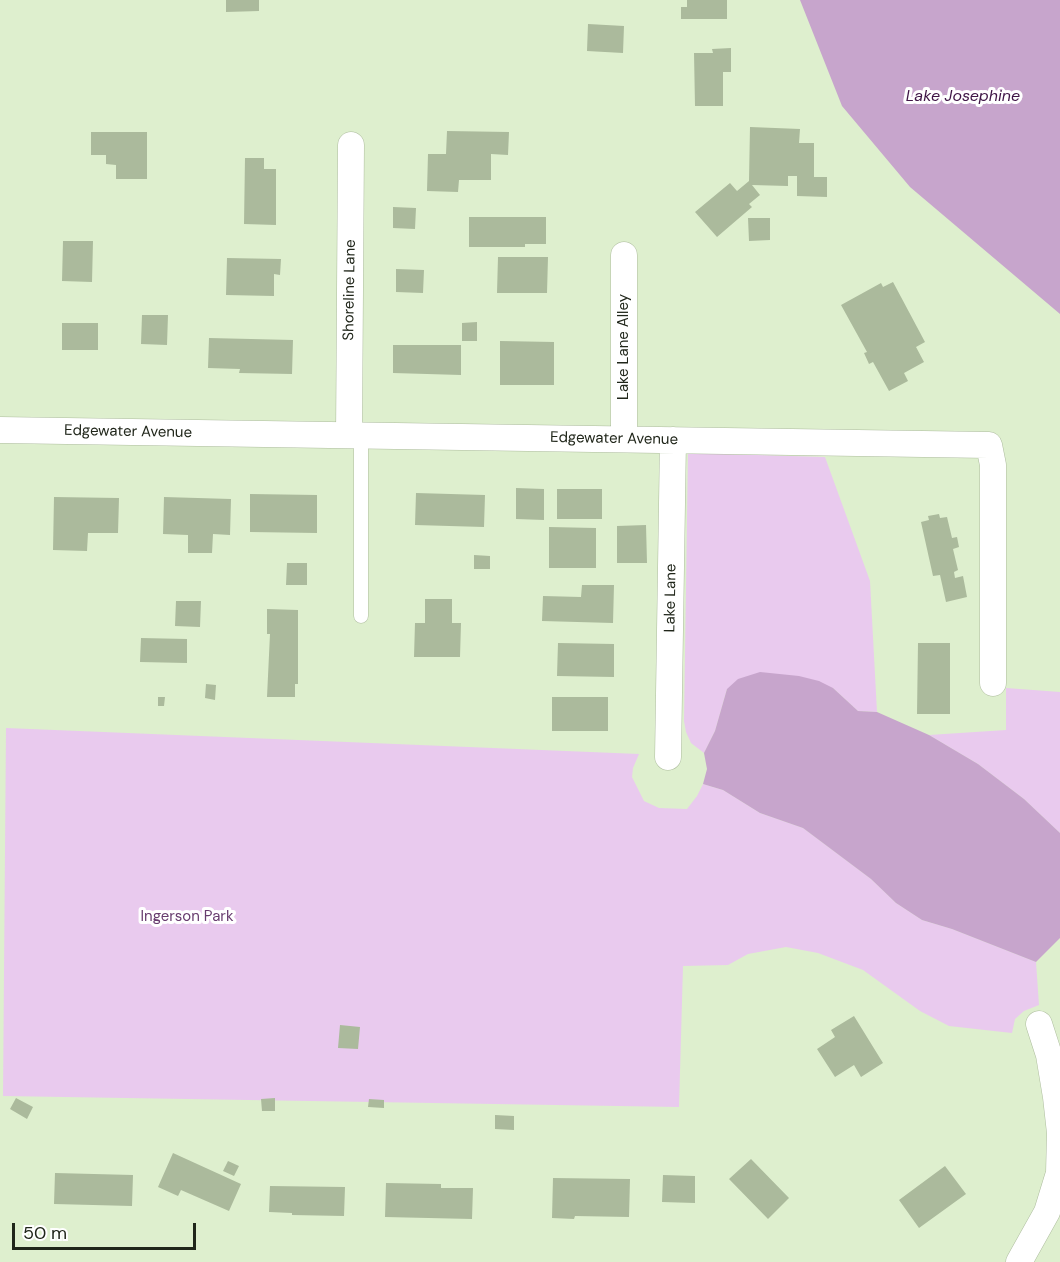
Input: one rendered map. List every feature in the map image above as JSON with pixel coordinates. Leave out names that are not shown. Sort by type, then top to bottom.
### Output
[{"type":"street","name":"Shoreline Lane","points":[[351,145],[355,435]]},
{"type":"street","name":"Lake Lane Alley","points":[[624,255],[624,440]]},
{"type":"street","name":"Edgewater Avenue","points":[[0,430],[989,445],[993,465],[993,682]]},
{"type":"street","name":"Lake Lane","points":[[668,757],[673,440]]},
{"type":"street","points":[[1019,1262],[1047,1212],[1059,1173],[1060,1133],[1056,1097],[1039,1024]]},
{"type":"lane","name":"Shoreline Lane","points":[[355,435],[361,616]]},
{"type":"green space","points":[[688,453],[825,457],[870,581],[877,712],[858,711],[833,688],[727,689],[715,731],[704,753],[691,743],[684,721]]},
{"type":"green space","points":[[1006,688],[1060,692],[1060,833],[1024,799],[978,764],[929,735],[1006,730]]},
{"type":"green space","name":"Ingerson Park","points":[[6,728],[639,754],[632,777],[644,801],[659,808],[687,809],[703,784],[723,790],[760,813],[803,828],[871,879],[896,903],[922,920],[952,929],[1036,962],[1039,1005],[1024,1011],[1015,1019],[1012,1033],[949,1026],[920,1011],[863,970],[818,953],[786,947],[748,954],[728,965],[683,966],[679,1107],[3,1096]]},
{"type":"water","name":"Lake Josephine","points":[[800,0],[1060,0],[1060,314],[910,187],[842,106]]},
{"type":"water","points":[[760,672],[799,676],[819,681],[833,688],[858,711],[877,712],[929,735],[978,764],[1024,799],[1060,833],[1060,938],[1036,962],[952,929],[922,920],[896,903],[871,879],[803,828],[760,813],[723,790],[703,784],[707,769],[704,753],[715,731],[727,689],[738,679]]},
{"type":"building","points":[[226,0],[259,0],[259,11],[226,12]]},
{"type":"building","points":[[687,0],[727,0],[727,19],[681,19],[681,7],[687,7]]},
{"type":"building","points":[[588,24],[624,26],[623,53],[587,51]]},
{"type":"building","points":[[731,48],[731,72],[723,72],[723,106],[695,106],[694,53],[713,53],[712,49]]},
{"type":"building","points":[[750,127],[800,129],[799,143],[814,143],[814,177],[827,177],[827,197],[797,196],[797,176],[788,176],[788,186],[752,185],[760,195],[749,204],[752,207],[717,237],[695,212],[730,183],[737,191],[749,181]]},
{"type":"building","points":[[447,131],[509,132],[508,155],[491,154],[491,180],[459,180],[458,192],[427,191],[428,154],[446,154]]},
{"type":"building","points":[[91,132],[147,132],[147,179],[116,179],[116,165],[106,164],[106,155],[91,155]]},
{"type":"building","points":[[245,158],[264,158],[264,169],[276,169],[276,225],[244,224]]},
{"type":"building","points":[[393,207],[416,208],[415,229],[393,228]]},
{"type":"building","points":[[469,217],[546,217],[546,244],[525,244],[525,247],[469,247]]},
{"type":"building","points":[[748,218],[770,218],[770,240],[749,241]]},
{"type":"building","points":[[63,241],[93,241],[92,282],[62,281]]},
{"type":"building","points":[[498,257],[548,257],[547,293],[497,293]]},
{"type":"building","points":[[227,258],[281,259],[280,275],[274,274],[274,296],[226,295]]},
{"type":"building","points":[[396,269],[424,270],[423,293],[396,292]]},
{"type":"building","points":[[893,282],[925,342],[916,347],[924,362],[904,373],[908,381],[889,391],[873,362],[869,364],[864,353],[867,352],[841,305],[881,283],[883,287]]},
{"type":"building","points":[[142,315],[168,315],[167,345],[141,344]]},
{"type":"building","points":[[477,322],[477,341],[462,341],[462,323]]},
{"type":"building","points":[[62,323],[98,323],[98,350],[62,350]]},
{"type":"building","points":[[209,338],[293,340],[292,374],[239,373],[240,369],[208,368]]},
{"type":"building","points":[[500,341],[554,342],[554,385],[500,385]]},
{"type":"building","points":[[393,345],[461,345],[461,375],[393,373]]},
{"type":"building","points":[[516,488],[544,489],[544,520],[516,519]]},
{"type":"building","points":[[557,489],[602,489],[602,519],[557,519]]},
{"type":"building","points":[[416,493],[485,495],[484,527],[415,525]]},
{"type":"building","points":[[250,494],[317,495],[317,533],[250,532]]},
{"type":"building","points":[[54,497],[119,498],[118,533],[88,533],[87,551],[53,550]]},
{"type":"building","points":[[164,497],[231,499],[230,535],[213,534],[212,553],[188,553],[188,535],[163,534]]},
{"type":"building","points":[[939,514],[940,518],[947,517],[952,538],[957,537],[959,547],[953,549],[958,570],[954,572],[955,578],[963,576],[967,597],[946,602],[940,575],[933,576],[921,522],[929,520],[928,516]]},
{"type":"building","points":[[646,525],[647,563],[617,563],[617,526]]},
{"type":"building","points":[[549,527],[596,528],[596,568],[549,568]]},
{"type":"building","points":[[474,555],[490,556],[490,569],[474,569]]},
{"type":"building","points":[[287,563],[307,563],[307,585],[286,585]]},
{"type":"building","points":[[582,585],[614,585],[613,623],[542,621],[543,596],[581,597]]},
{"type":"building","points":[[425,599],[452,599],[452,623],[461,623],[460,657],[414,657],[415,623],[425,623]]},
{"type":"building","points":[[176,601],[201,601],[200,627],[175,626]]},
{"type":"building","points":[[267,609],[298,610],[298,684],[295,684],[295,697],[267,697],[270,634],[267,634]]},
{"type":"building","points":[[141,638],[187,639],[187,663],[140,662]]},
{"type":"building","points":[[558,643],[614,644],[614,677],[557,676]]},
{"type":"building","points":[[918,643],[950,643],[950,714],[917,714]]},
{"type":"building","points":[[206,684],[216,685],[215,700],[205,698]]},
{"type":"building","points":[[158,697],[165,697],[164,706],[158,706]]},
{"type":"building","points":[[552,697],[608,697],[608,731],[552,731]]},
{"type":"building","points":[[854,1016],[883,1063],[861,1077],[854,1065],[835,1077],[817,1049],[835,1037],[831,1030]]},
{"type":"building","points":[[340,1025],[360,1027],[358,1049],[338,1048]]},
{"type":"building","points":[[16,1098],[33,1107],[27,1119],[10,1109]]},
{"type":"building","points":[[275,1098],[275,1111],[262,1111],[261,1099]]},
{"type":"building","points":[[369,1099],[384,1100],[384,1108],[368,1107]]},
{"type":"building","points":[[495,1115],[514,1116],[514,1130],[495,1129]]},
{"type":"building","points":[[173,1153],[241,1184],[229,1211],[181,1190],[178,1196],[158,1187]]},
{"type":"building","points":[[751,1159],[789,1198],[768,1219],[729,1179]]},
{"type":"building","points":[[228,1161],[239,1166],[234,1176],[223,1171]]},
{"type":"building","points":[[945,1166],[966,1194],[919,1228],[899,1200]]},
{"type":"building","points":[[55,1173],[133,1175],[132,1206],[54,1204]]},
{"type":"building","points":[[663,1175],[695,1176],[695,1203],[662,1202]]},
{"type":"building","points":[[553,1178],[630,1179],[629,1217],[552,1218]]},
{"type":"building","points":[[386,1183],[441,1184],[441,1188],[473,1188],[472,1219],[385,1217]]},
{"type":"building","points":[[270,1186],[345,1187],[344,1216],[269,1212]]}]
